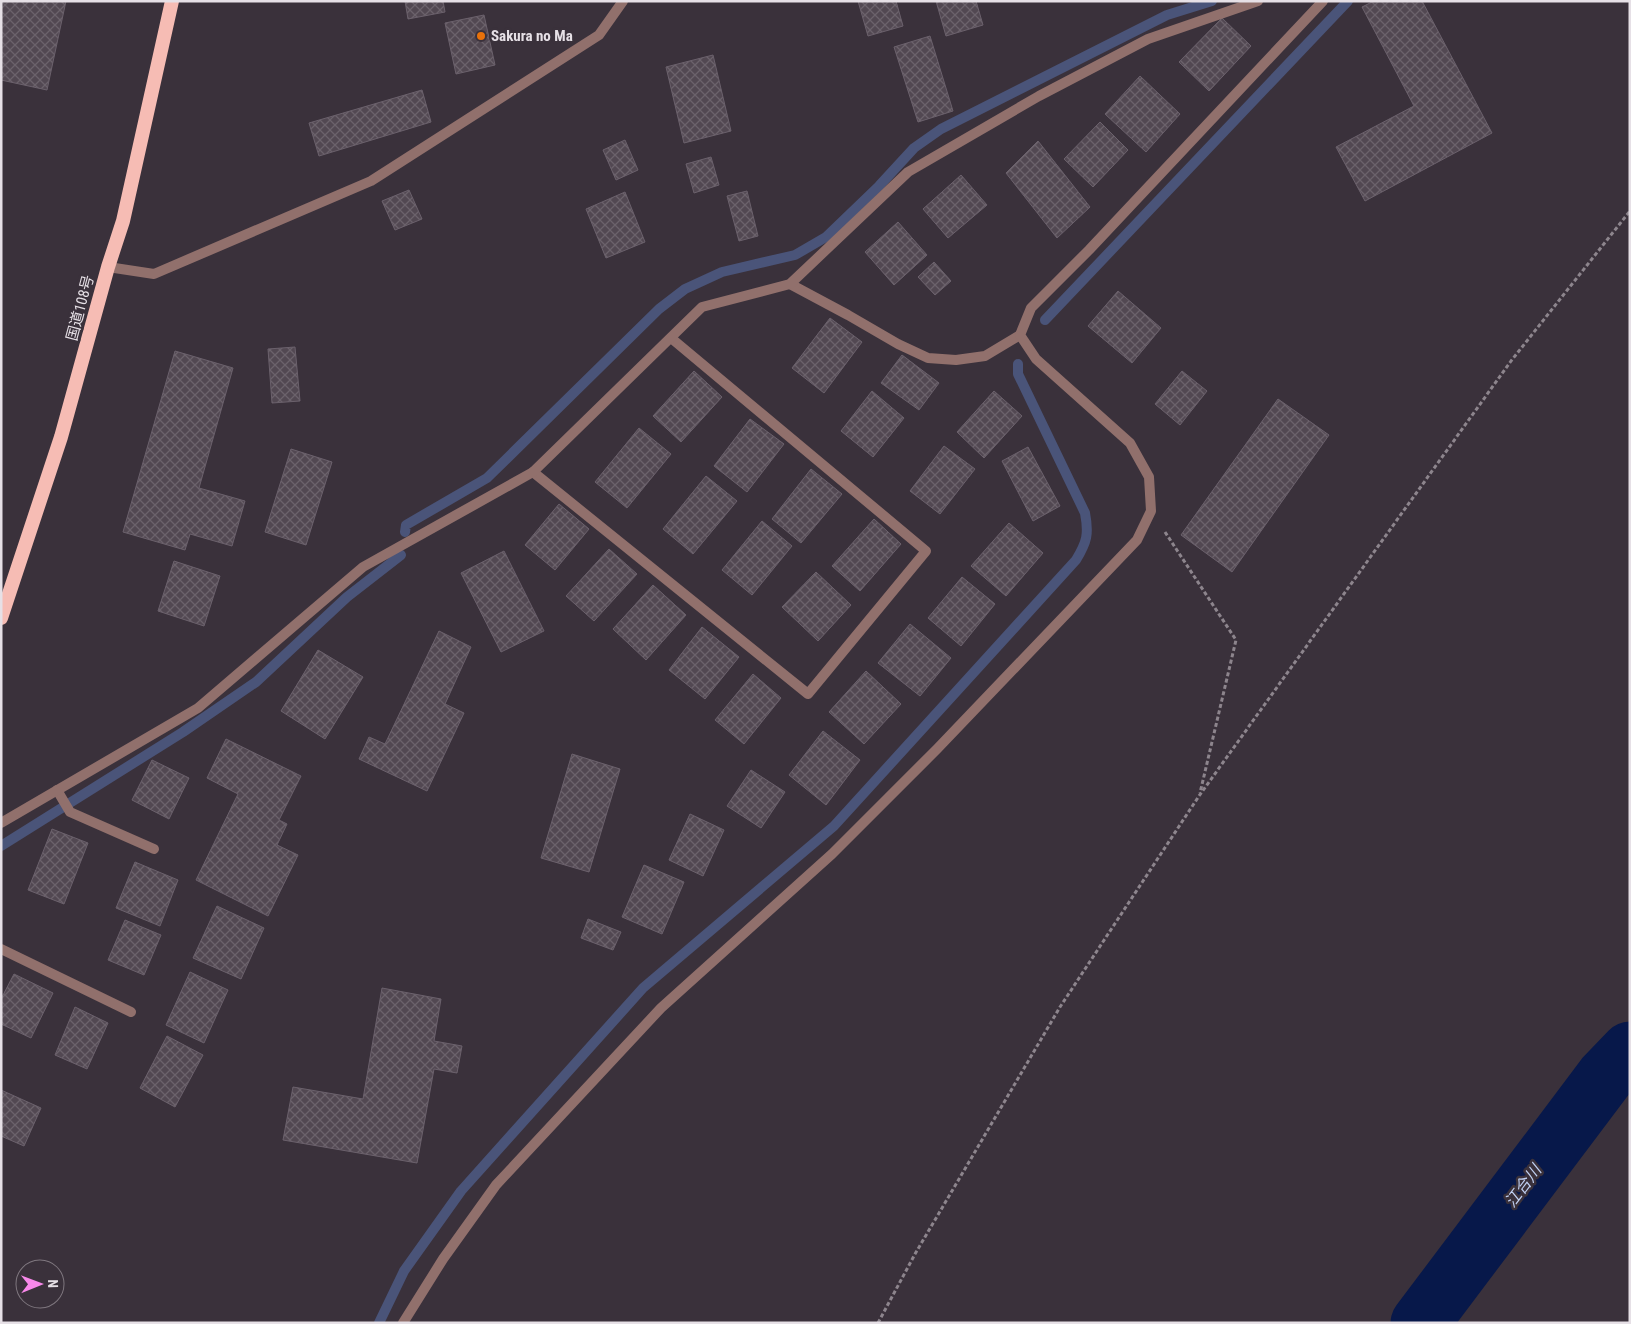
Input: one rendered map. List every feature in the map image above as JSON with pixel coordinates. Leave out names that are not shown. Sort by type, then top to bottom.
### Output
[{"type":"highway","name":"国道108号","points":[[1,618],[61,437],[108,267],[123,221],[172,1]]},
{"type":"street","points":[[108,267],[154,274],[370,181],[599,35],[623,1]]},
{"type":"street","points":[[1,823],[198,708],[363,567],[533,472],[702,307],[790,284],[908,172],[1039,96],[1148,39],[1258,1]]},
{"type":"street","points":[[790,284],[898,344],[928,358],[956,360],[985,356],[1020,336],[1031,308],[1089,250],[1323,1]]},
{"type":"street","points":[[403,1323],[443,1258],[496,1185],[662,1008],[832,854],[1137,540],[1151,511],[1149,477],[1130,443],[1036,359],[1020,336]]},
{"type":"street","points":[[533,472],[808,694],[926,551],[671,338]]},
{"type":"street","points":[[57,790],[70,812],[154,850]]},
{"type":"street","points":[[1,950],[131,1012]]},
{"type":"path","points":[[878,1323],[915,1254],[1060,1007],[1199,796],[1511,361],[1630,211]]},
{"type":"path","points":[[1151,511],[1236,640],[1199,796]]},
{"type":"building","points":[[1,1],[66,1],[47,90],[1,80]]},
{"type":"building","points":[[405,1],[443,1],[445,12],[408,19]]},
{"type":"building","points":[[858,1],[896,1],[903,26],[868,36]]},
{"type":"building","points":[[936,1],[976,1],[983,25],[946,36]]},
{"type":"building","points":[[1374,1],[1422,1],[1492,133],[1365,201],[1336,147],[1414,106],[1362,7]]},
{"type":"building","points":[[484,15],[495,65],[456,74],[445,23]]},
{"type":"building","points":[[1222,18],[1251,46],[1209,91],[1179,62]]},
{"type":"building","points":[[930,36],[953,111],[918,122],[894,47]]},
{"type":"building","points":[[713,55],[731,131],[684,143],[666,67]]},
{"type":"building","points":[[1140,76],[1180,114],[1146,152],[1105,114]]},
{"type":"building","points":[[422,90],[431,122],[319,156],[309,123]]},
{"type":"building","points":[[1100,122],[1128,150],[1093,187],[1064,159]]},
{"type":"building","points":[[625,140],[638,170],[616,180],[603,150]]},
{"type":"building","points":[[1038,141],[1090,207],[1057,238],[1006,173]]},
{"type":"building","points":[[711,157],[719,185],[694,193],[686,164]]},
{"type":"building","points":[[961,175],[987,205],[948,238],[923,209]]},
{"type":"building","points":[[409,190],[422,219],[395,230],[382,201]]},
{"type":"building","points":[[747,191],[758,236],[739,241],[727,196]]},
{"type":"building","points":[[625,192],[645,242],[606,258],[586,209]]},
{"type":"building","points":[[898,222],[927,255],[894,285],[865,252]]},
{"type":"building","points":[[934,262],[951,281],[935,295],[918,277]]},
{"type":"building","points":[[1118,291],[1161,328],[1132,363],[1088,326]]},
{"type":"building","points":[[830,318],[862,342],[824,393],[792,368]]},
{"type":"building","points":[[295,347],[300,401],[272,403],[268,349]]},
{"type":"building","points":[[175,351],[233,368],[199,488],[245,501],[232,546],[190,534],[185,550],[123,532]]},
{"type":"building","points":[[902,355],[939,383],[919,410],[881,383]]},
{"type":"building","points":[[694,371],[722,397],[681,442],[653,416]]},
{"type":"building","points":[[1182,371],[1207,391],[1180,425],[1155,404]]},
{"type":"building","points":[[872,391],[904,418],[873,457],[841,431]]},
{"type":"building","points":[[994,391],[1022,416],[984,458],[957,432]]},
{"type":"building","points":[[1278,399],[1329,435],[1232,572],[1181,535]]},
{"type":"building","points":[[750,419],[784,444],[747,492],[714,466]]},
{"type":"building","points":[[639,428],[671,454],[627,508],[595,482]]},
{"type":"building","points":[[944,446],[975,469],[940,514],[910,491]]},
{"type":"building","points":[[1028,447],[1060,506],[1033,521],[1002,461]]},
{"type":"building","points":[[291,449],[332,462],[306,545],[265,532]]},
{"type":"building","points":[[811,469],[842,494],[801,543],[772,519]]},
{"type":"building","points":[[706,476],[737,501],[693,554],[663,529]]},
{"type":"building","points":[[559,504],[589,529],[555,570],[525,545]]},
{"type":"building","points":[[874,519],[901,544],[860,591],[832,566]]},
{"type":"building","points":[[762,521],[792,546],[752,595],[722,570]]},
{"type":"building","points":[[1009,523],[1043,553],[1006,596],[971,566]]},
{"type":"building","points":[[609,549],[637,574],[594,621],[566,596]]},
{"type":"building","points":[[504,551],[544,631],[501,652],[461,573]]},
{"type":"building","points":[[174,561],[220,576],[204,626],[158,611]]},
{"type":"building","points":[[816,572],[851,605],[818,641],[782,607]]},
{"type":"building","points":[[962,577],[995,604],[961,646],[928,618]]},
{"type":"building","points":[[653,585],[686,615],[646,660],[613,629]]},
{"type":"building","points":[[910,624],[951,658],[920,696],[878,663]]},
{"type":"building","points":[[702,627],[739,657],[705,699],[669,670]]},
{"type":"building","points":[[439,631],[471,647],[445,704],[464,713],[427,791],[359,759],[369,737],[385,744]]},
{"type":"building","points":[[318,650],[363,677],[325,739],[281,711]]},
{"type":"building","points":[[866,671],[901,704],[864,744],[829,712]]},
{"type":"building","points":[[753,674],[781,698],[744,744],[715,720]]},
{"type":"building","points":[[823,731],[860,760],[826,805],[789,775]]},
{"type":"building","points":[[226,739],[301,776],[279,820],[287,824],[277,845],[298,855],[268,916],[196,880],[238,794],[207,778]]},
{"type":"building","points":[[572,754],[620,769],[589,872],[541,858]]},
{"type":"building","points":[[152,760],[189,778],[169,819],[132,800]]},
{"type":"building","points":[[751,770],[785,792],[761,828],[727,806]]},
{"type":"building","points":[[690,814],[724,830],[703,876],[669,860]]},
{"type":"building","points":[[52,829],[88,843],[64,904],[28,890]]},
{"type":"building","points":[[135,862],[178,880],[160,926],[116,908]]},
{"type":"building","points":[[644,865],[684,882],[662,934],[622,917]]},
{"type":"building","points":[[217,906],[264,928],[241,979],[193,958]]},
{"type":"building","points":[[588,919],[621,932],[613,950],[581,938]]},
{"type":"building","points":[[125,920],[161,935],[144,975],[108,960]]},
{"type":"building","points":[[190,972],[228,990],[204,1043],[166,1025]]},
{"type":"building","points":[[14,974],[53,993],[31,1038],[1,1024],[1,999]]},
{"type":"building","points":[[382,988],[441,999],[434,1041],[462,1046],[457,1073],[434,1069],[417,1163],[283,1140],[293,1087],[363,1099]]},
{"type":"building","points":[[75,1007],[108,1023],[87,1069],[55,1055]]},
{"type":"building","points":[[167,1036],[203,1055],[175,1107],[140,1088]]},
{"type":"building","points":[[1,1090],[41,1108],[24,1146],[1,1136]]},
{"type":"waterway","points":[[405,532],[406,525],[487,478],[659,309],[685,289],[722,272],[795,255],[826,237],[879,186],[914,148],[941,129],[1167,15],[1212,1]]},
{"type":"waterway","points":[[1045,320],[1348,1]]},
{"type":"waterway","points":[[379,1323],[404,1271],[461,1191],[643,988],[834,826],[1076,560],[1086,538],[1085,513],[1018,374],[1018,364]]},
{"type":"waterway","points":[[1,846],[183,732],[256,682],[347,597],[401,555]]},
{"type":"waterway","name":"江合川","points":[[1420,1323],[1605,1077],[1630,1051]]},
{"type":"place","name":"Sakura no Ma","points":[[481,36]]}]
